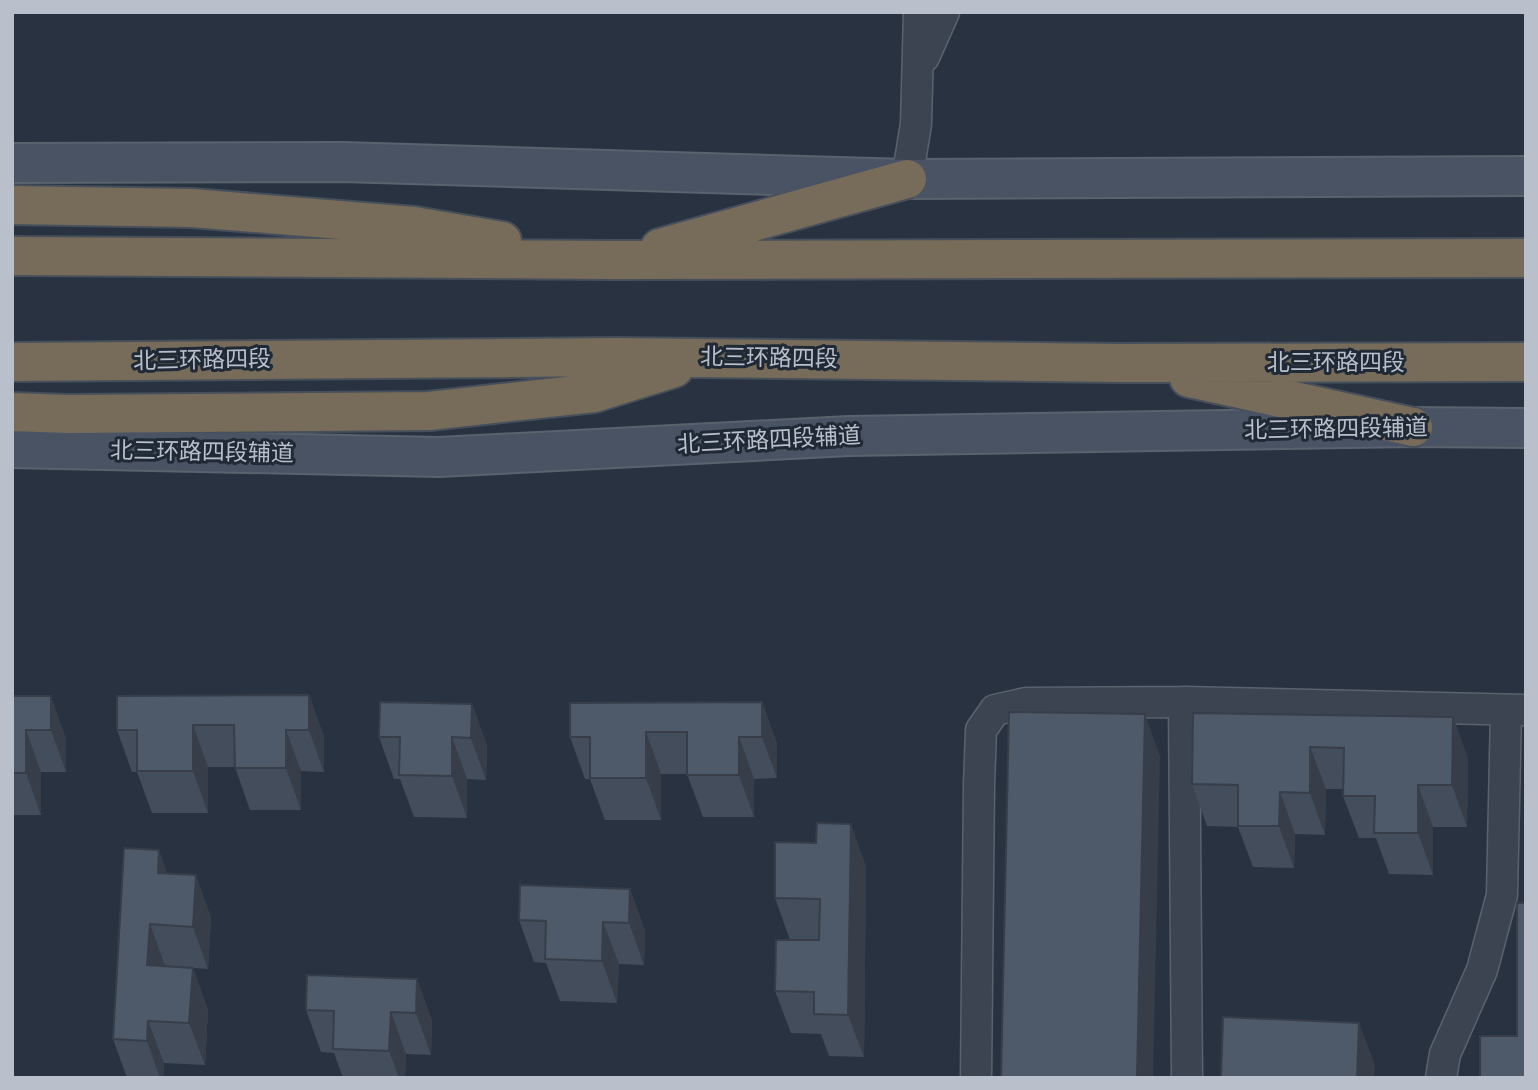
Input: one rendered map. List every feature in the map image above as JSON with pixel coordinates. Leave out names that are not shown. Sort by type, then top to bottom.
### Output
[{"type":"highway","points":[[12,205],[192,208],[414,226],[614,260],[907,178]]},
{"type":"highway","points":[[12,256],[614,260],[1526,258]]},
{"type":"highway","points":[[12,412],[68,414],[429,411],[594,393],[706,357]]},
{"type":"highway","name":"北三环路四段","points":[[12,362],[706,357],[1118,363],[1526,362]]},
{"type":"highway","points":[[1118,363],[1413,427]]},
{"type":"main road","points":[[12,163],[342,162],[907,178],[1526,176]]},
{"type":"main road","name":"北三环路四段辅道","points":[[12,448],[439,457],[849,436],[1413,427],[1526,428]]},
{"type":"street","points":[[907,178],[916,124],[919,12]]},
{"type":"street","points":[[918,70],[944,12]]},
{"type":"street","points":[[1184,702],[1187,1078]]},
{"type":"street","points":[[976,1078],[981,730],[995,710],[1026,704],[1184,702],[1516,710],[1502,895],[1482,970],[1445,1055],[1441,1078]]},
{"type":"building","points":[[309,695],[309,730],[286,730],[286,768],[235,768],[234,725],[193,725],[193,771],[137,771],[137,730],[117,730],[117,696]]},
{"type":"building","points":[[12,696],[51,696],[51,730],[26,730],[26,773],[12,773]]},
{"type":"building","points":[[380,702],[472,704],[471,738],[452,737],[452,776],[399,775],[400,737],[379,737]]},
{"type":"building","points":[[762,702],[762,737],[739,737],[739,775],[687,775],[687,732],[646,732],[646,778],[590,778],[590,737],[570,737],[570,703]]},
{"type":"building","points":[[1009,712],[1145,714],[1137,1078],[1001,1078]]},
{"type":"building","points":[[1193,713],[1453,717],[1452,785],[1418,785],[1418,833],[1374,833],[1375,796],[1343,796],[1344,748],[1310,747],[1310,793],[1280,792],[1279,826],[1238,826],[1238,785],[1192,784]]},
{"type":"building","points":[[817,823],[851,824],[848,1015],[814,1014],[814,992],[775,991],[776,940],[819,940],[820,899],[775,898],[775,842],[816,843]]},
{"type":"building","points":[[124,848],[159,850],[158,873],[196,875],[193,927],[150,924],[147,965],[193,968],[189,1023],[148,1021],[147,1041],[113,1039]]},
{"type":"building","points":[[520,885],[630,889],[629,923],[603,922],[602,961],[545,959],[546,921],[519,920]]},
{"type":"building","points":[[1517,903],[1526,903],[1526,1078],[1480,1078],[1480,1036],[1517,1036]]},
{"type":"building","points":[[307,975],[417,979],[416,1013],[391,1012],[389,1051],[333,1049],[334,1011],[306,1010]]},
{"type":"building","points":[[1223,1017],[1359,1023],[1357,1078],[1221,1078]]}]
